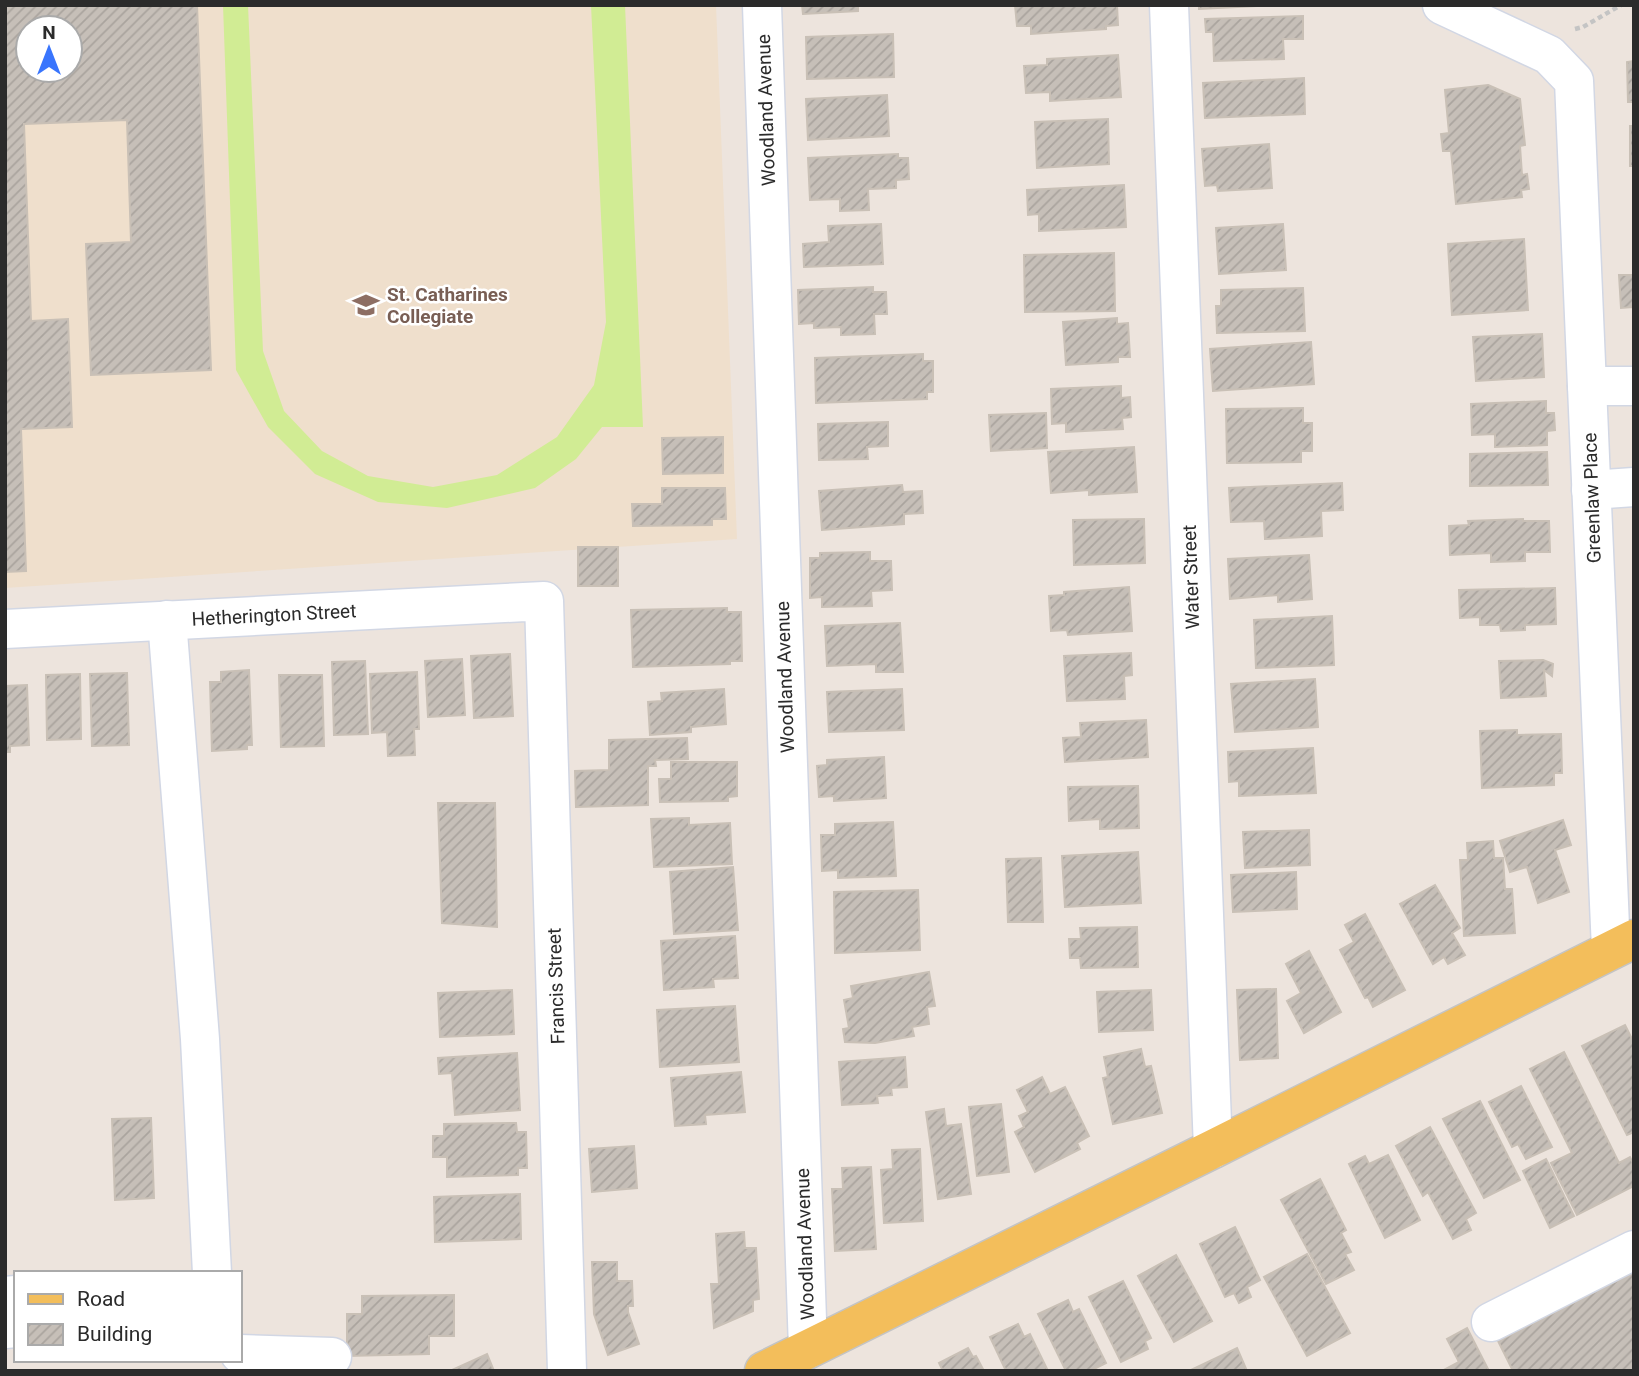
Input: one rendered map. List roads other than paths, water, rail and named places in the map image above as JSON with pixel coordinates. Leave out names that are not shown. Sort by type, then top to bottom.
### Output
[{"type":"main road","points":[[764,1371],[1623,944]]},
{"type":"street","name":"Woodland Avenue","points":[[762,5],[808,1349]]},
{"type":"street","name":"Water Street","points":[[1169,5],[1213,1149]]},
{"type":"street","name":"Greenlaw Place","points":[[1442,5],[1549,55],[1574,81],[1591,490],[1623,944]]},
{"type":"street","points":[[1587,386],[1634,386]]},
{"type":"street","points":[[1591,490],[1634,487]]},
{"type":"street","name":"Hetherington Street","points":[[5,629],[544,601]]},
{"type":"street","name":"Francis Street","points":[[544,601],[568,1371]]},
{"type":"street","points":[[167,620],[200,1039],[212,1271]]},
{"type":"street","points":[[1491,1321],[1634,1250]]},
{"type":"street","points":[[242,1354],[332,1357]]},
{"type":"place","name":"St. Catharines Collegiate","points":[[366,305]]}]
